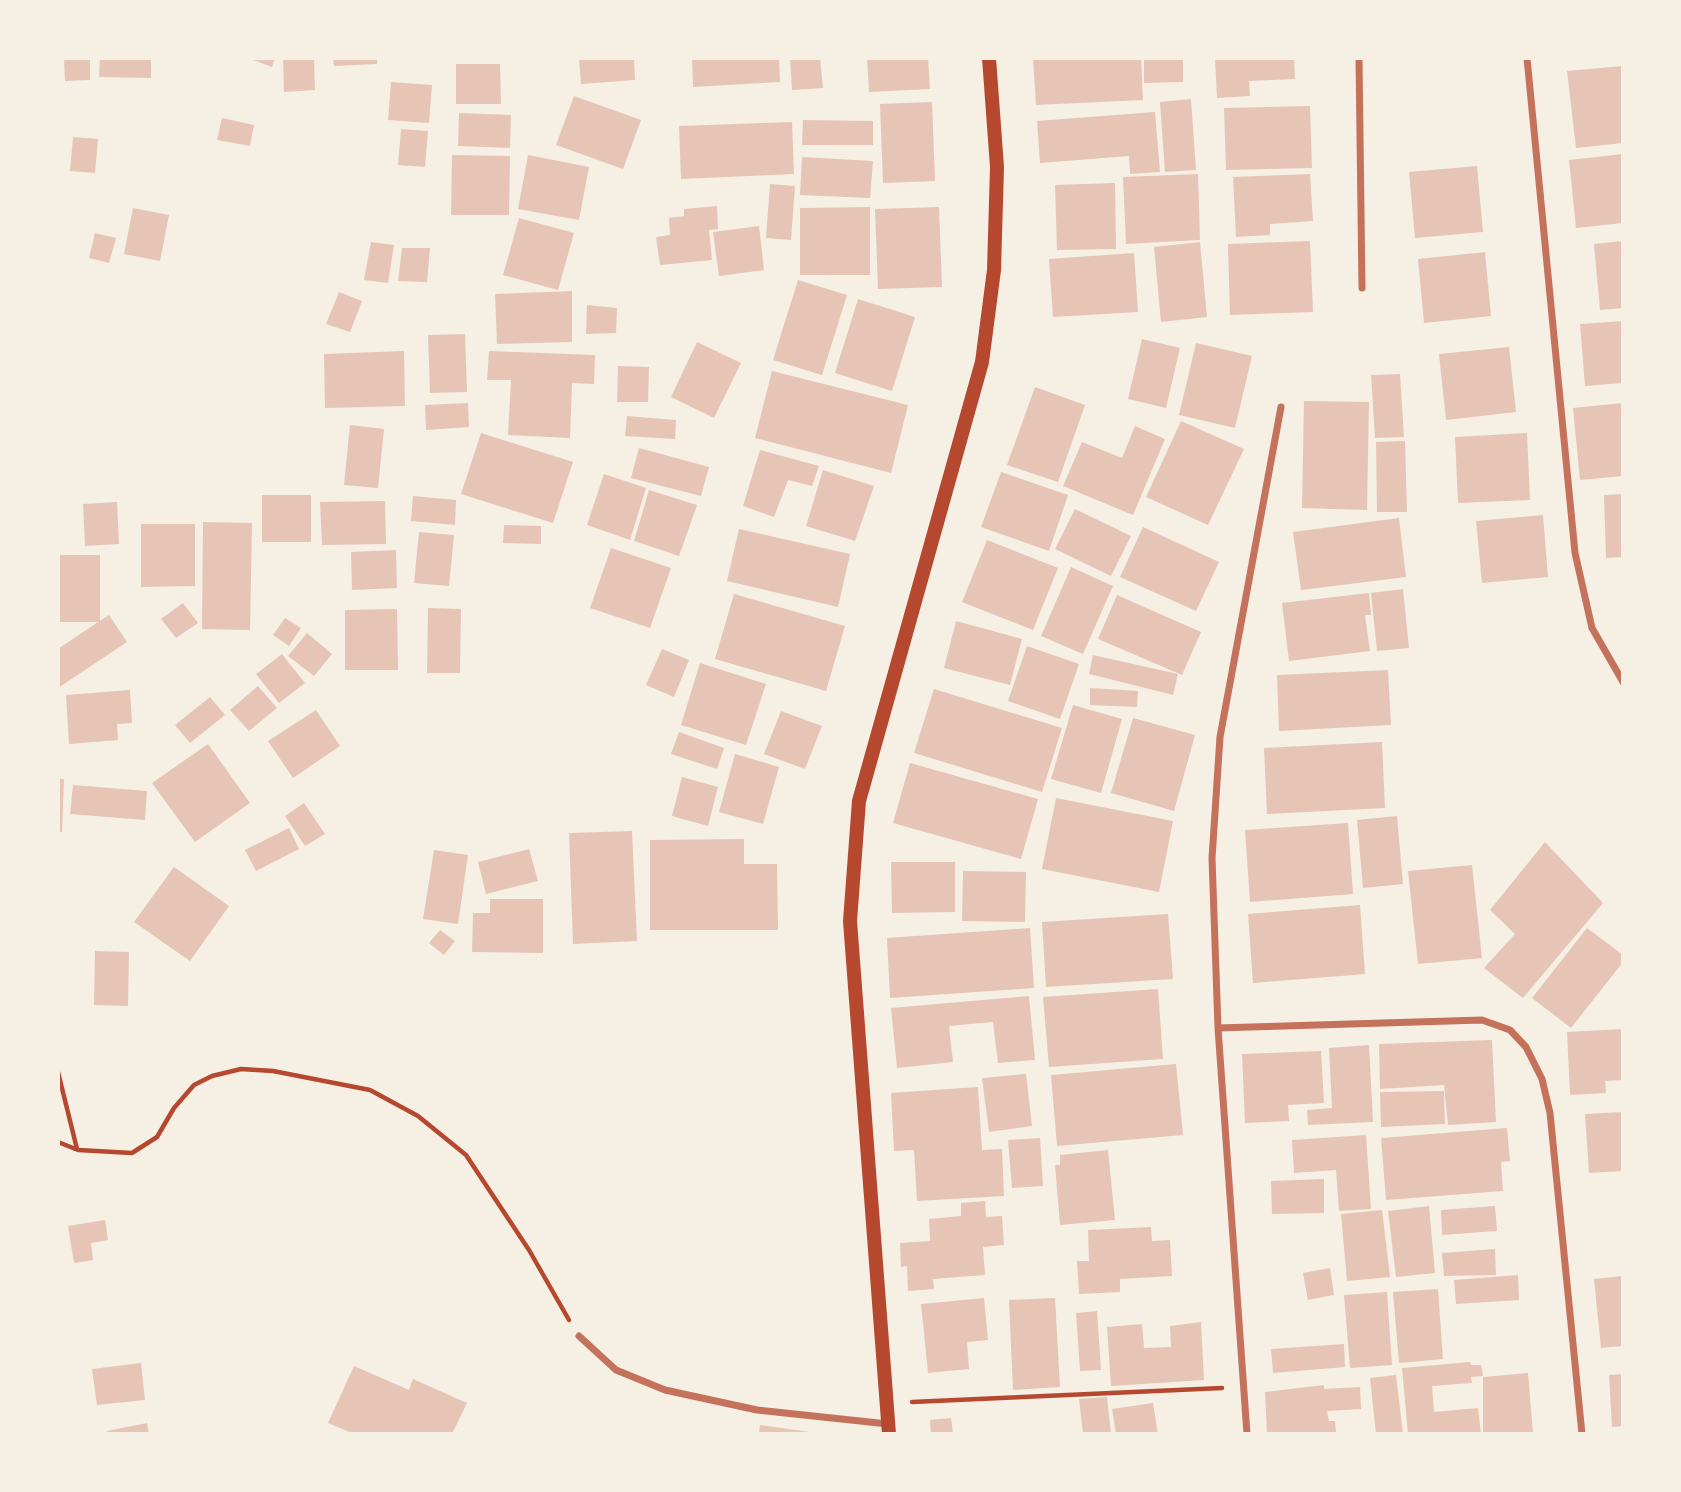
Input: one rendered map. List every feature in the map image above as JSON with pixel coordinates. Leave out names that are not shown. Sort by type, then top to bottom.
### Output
[{"type":"main road","points":[[889,1429],[850,921],[859,801],[982,362],[995,257],[997,167],[989,58]]},
{"type":"street","points":[[1359,58],[1362,288]]},
{"type":"street","points":[[1527,58],[1575,553],[1592,628],[1623,682]]},
{"type":"street","points":[[1247,1434],[1218,1028],[1212,858],[1220,737],[1281,407]]},
{"type":"street","points":[[1218,1028],[1482,1020],[1510,1030],[1526,1047],[1542,1079],[1550,1113],[1582,1434]]},
{"type":"street","points":[[579,1336],[592,1352],[616,1370],[665,1390],[757,1410],[889,1429]]},
{"type":"path","points":[[58,1142],[78,1150],[132,1153],[157,1137],[174,1108],[194,1085],[212,1076],[241,1069],[285,1073],[370,1090],[418,1116],[466,1155],[529,1250],[579,1336]]},
{"type":"path","points":[[58,1072],[78,1150]]},
{"type":"path","points":[[887,1404],[1245,1387]]},
{"type":"building","points":[[64,58],[90,58],[90,80],[65,81]]},
{"type":"building","points":[[100,58],[151,58],[151,78],[99,77]]},
{"type":"building","points":[[248,58],[275,58],[272,67]]},
{"type":"building","points":[[283,58],[314,58],[315,90],[284,92]]},
{"type":"building","points":[[333,58],[377,58],[377,64],[334,66]]},
{"type":"building","points":[[579,58],[634,58],[635,80],[581,84]]},
{"type":"building","points":[[692,58],[779,58],[780,82],[693,87]]},
{"type":"building","points":[[790,58],[820,58],[823,88],[792,90]]},
{"type":"building","points":[[867,58],[928,58],[930,89],[869,92]]},
{"type":"building","points":[[1033,58],[1141,58],[1143,100],[1036,105]]},
{"type":"building","points":[[1144,58],[1183,58],[1183,82],[1144,83]]},
{"type":"building","points":[[1215,58],[1294,58],[1295,79],[1249,81],[1250,96],[1217,98]]},
{"type":"building","points":[[456,64],[500,64],[501,104],[456,104]]},
{"type":"building","points":[[1623,66],[1623,143],[1576,148],[1567,71]]},
{"type":"building","points":[[391,82],[432,85],[429,123],[388,120]]},
{"type":"building","points":[[574,96],[641,120],[623,169],[556,145]]},
{"type":"building","points":[[1191,99],[1196,170],[1165,172],[1160,102]]},
{"type":"building","points":[[932,102],[935,181],[883,183],[880,104]]},
{"type":"building","points":[[1310,106],[1312,168],[1226,170],[1224,108]]},
{"type":"building","points":[[1155,112],[1160,172],[1130,174],[1129,156],[1040,163],[1037,121]]},
{"type":"building","points":[[459,113],[511,115],[510,148],[458,146]]},
{"type":"building","points":[[222,118],[254,125],[250,146],[217,140]]},
{"type":"building","points":[[803,120],[873,121],[873,145],[802,145]]},
{"type":"building","points":[[792,122],[794,174],[681,179],[679,126]]},
{"type":"building","points":[[401,129],[428,131],[425,167],[398,165]]},
{"type":"building","points":[[73,137],[98,139],[95,173],[70,171]]},
{"type":"building","points":[[1623,154],[1623,223],[1576,228],[1569,160]]},
{"type":"building","points":[[452,155],[510,156],[509,215],[451,215]]},
{"type":"building","points":[[528,155],[589,167],[579,220],[518,209]]},
{"type":"building","points":[[802,157],[873,161],[870,198],[800,195]]},
{"type":"building","points":[[1477,166],[1483,232],[1415,238],[1409,172]]},
{"type":"building","points":[[1198,174],[1200,240],[1126,244],[1123,177]]},
{"type":"building","points":[[1310,174],[1313,221],[1270,224],[1270,235],[1236,237],[1233,177]]},
{"type":"building","points":[[1115,183],[1116,249],[1057,250],[1055,185]]},
{"type":"building","points":[[770,184],[795,186],[791,240],[766,238]]},
{"type":"building","points":[[717,206],[718,229],[709,230],[712,260],[660,265],[656,237],[670,235],[669,218],[684,216],[684,209]]},
{"type":"building","points":[[870,207],[870,275],[800,275],[800,208]]},
{"type":"building","points":[[939,207],[942,287],[878,289],[875,209]]},
{"type":"building","points":[[133,208],[169,215],[160,261],[124,254]]},
{"type":"building","points":[[519,218],[574,233],[558,290],[503,275]]},
{"type":"building","points":[[759,226],[764,270],[719,276],[713,232]]},
{"type":"building","points":[[95,233],[116,238],[109,263],[89,258]]},
{"type":"building","points":[[1310,241],[1313,312],[1230,315],[1228,244]]},
{"type":"building","points":[[1623,241],[1623,308],[1600,310],[1594,244]]},
{"type":"building","points":[[371,242],[394,245],[388,283],[364,280]]},
{"type":"building","points":[[1200,242],[1207,317],[1161,322],[1154,247]]},
{"type":"building","points":[[402,248],[430,248],[427,282],[398,281]]},
{"type":"building","points":[[1485,252],[1491,316],[1424,323],[1418,259]]},
{"type":"building","points":[[1134,253],[1138,312],[1053,317],[1049,259]]},
{"type":"building","points":[[798,280],[847,295],[822,375],[773,360]]},
{"type":"building","points":[[572,291],[572,342],[497,344],[495,294]]},
{"type":"building","points":[[339,292],[362,301],[350,332],[326,324]]},
{"type":"building","points":[[858,299],[915,317],[892,391],[835,373]]},
{"type":"building","points":[[587,305],[617,308],[616,333],[586,334]]},
{"type":"building","points":[[1623,321],[1623,383],[1585,386],[1580,324]]},
{"type":"building","points":[[465,334],[467,392],[430,393],[428,335]]},
{"type":"building","points":[[1142,339],[1180,348],[1166,408],[1128,399]]},
{"type":"building","points":[[697,342],[741,363],[714,418],[671,397]]},
{"type":"building","points":[[1196,343],[1252,356],[1235,428],[1179,415]]},
{"type":"building","points":[[1509,347],[1516,412],[1446,420],[1439,354]]},
{"type":"building","points":[[404,351],[405,406],[325,408],[324,354]]},
{"type":"building","points":[[489,351],[595,355],[594,384],[572,383],[570,438],[508,435],[511,380],[487,380]]},
{"type":"building","points":[[618,366],[649,367],[648,402],[617,402]]},
{"type":"building","points":[[772,371],[908,405],[891,473],[755,438]]},
{"type":"building","points":[[1400,374],[1404,437],[1375,438],[1371,375]]},
{"type":"building","points":[[1035,387],[1085,405],[1058,482],[1007,465]]},
{"type":"building","points":[[1304,401],[1369,402],[1367,510],[1302,508]]},
{"type":"building","points":[[468,403],[469,427],[426,430],[425,405]]},
{"type":"building","points":[[1623,403],[1623,476],[1580,480],[1573,408]]},
{"type":"building","points":[[627,416],[676,420],[675,439],[625,436]]},
{"type":"building","points":[[1181,421],[1244,449],[1208,525],[1146,497]]},
{"type":"building","points":[[350,425],[384,429],[378,488],[344,485]]},
{"type":"building","points":[[1135,426],[1165,439],[1133,515],[1063,486],[1082,442],[1122,458]]},
{"type":"building","points":[[481,433],[573,462],[553,523],[461,494]]},
{"type":"building","points":[[1527,433],[1530,500],[1458,503],[1455,437]]},
{"type":"building","points":[[1405,441],[1407,512],[1377,512],[1376,442]]},
{"type":"building","points":[[639,448],[709,467],[701,496],[631,478]]},
{"type":"building","points":[[760,450],[819,466],[812,486],[788,480],[774,517],[743,506]]},
{"type":"building","points":[[823,470],[874,486],[855,541],[806,526]]},
{"type":"building","points":[[1001,472],[1068,495],[1049,551],[981,527]]},
{"type":"building","points":[[604,474],[646,488],[630,540],[587,525]]},
{"type":"building","points":[[649,490],[697,505],[679,556],[634,541]]},
{"type":"building","points":[[1623,494],[1623,557],[1606,558],[1604,495]]},
{"type":"building","points":[[262,495],[311,495],[311,542],[262,542]]},
{"type":"building","points":[[413,496],[456,500],[455,525],[411,521]]},
{"type":"building","points":[[385,501],[386,544],[322,545],[320,502]]},
{"type":"building","points":[[117,502],[119,544],[85,546],[83,504]]},
{"type":"building","points":[[1075,509],[1131,536],[1111,576],[1055,549]]},
{"type":"building","points":[[1543,515],[1548,577],[1482,583],[1476,521]]},
{"type":"building","points":[[1399,518],[1406,577],[1301,590],[1293,532]]},
{"type":"building","points":[[203,522],[252,523],[250,630],[202,629]]},
{"type":"building","points":[[141,524],[195,524],[195,586],[141,587]]},
{"type":"building","points":[[504,525],[541,526],[541,544],[503,543]]},
{"type":"building","points":[[1143,527],[1219,562],[1196,611],[1120,577]]},
{"type":"building","points":[[739,529],[850,554],[838,607],[727,581]]},
{"type":"building","points":[[419,532],[454,535],[449,586],[414,583]]},
{"type":"building","points":[[987,540],[1058,568],[1033,630],[962,602]]},
{"type":"building","points":[[611,548],[671,568],[650,628],[590,608]]},
{"type":"building","points":[[396,550],[397,588],[352,590],[351,552]]},
{"type":"building","points":[[58,555],[100,555],[100,621],[109,615],[127,642],[58,688],[58,649],[98,622],[58,622]]},
{"type":"building","points":[[1071,567],[1113,586],[1083,654],[1041,636]]},
{"type":"building","points":[[1403,589],[1409,648],[1377,651],[1371,593]]},
{"type":"building","points":[[1369,593],[1371,615],[1365,615],[1370,651],[1289,661],[1282,603]]},
{"type":"building","points":[[734,594],[845,626],[826,691],[715,659]]},
{"type":"building","points":[[1117,595],[1201,632],[1182,675],[1098,639]]},
{"type":"building","points":[[183,603],[198,623],[176,638],[161,619]]},
{"type":"building","points":[[428,608],[461,609],[460,673],[427,673]]},
{"type":"building","points":[[397,609],[398,670],[345,670],[345,610]]},
{"type":"building","points":[[285,618],[301,628],[289,646],[273,635]]},
{"type":"building","points":[[956,621],[1022,639],[1010,685],[944,668]]},
{"type":"building","points":[[307,633],[332,654],[314,676],[288,656]]},
{"type":"building","points":[[1027,646],[1079,664],[1060,719],[1008,701]]},
{"type":"building","points":[[662,649],[689,660],[674,697],[646,685]]},
{"type":"building","points":[[282,654],[305,683],[279,703],[256,674]]},
{"type":"building","points":[[1093,655],[1178,674],[1173,695],[1089,674]]},
{"type":"building","points":[[700,663],[766,684],[746,745],[681,725]]},
{"type":"building","points":[[1388,670],[1391,725],[1279,731],[1277,675]]},
{"type":"building","points":[[258,686],[277,708],[249,731],[230,710]]},
{"type":"building","points":[[1090,688],[1138,691],[1137,707],[1090,705]]},
{"type":"building","points":[[934,689],[1062,728],[1042,792],[914,753]]},
{"type":"building","points":[[130,690],[132,723],[117,724],[118,740],[69,744],[66,695]]},
{"type":"building","points":[[210,697],[225,715],[190,743],[175,725]]},
{"type":"building","points":[[1073,705],[1122,719],[1101,793],[1051,779]]},
{"type":"building","points":[[316,710],[340,746],[293,778],[268,741]]},
{"type":"building","points":[[781,711],[822,726],[805,769],[764,754]]},
{"type":"building","points":[[1133,718],[1195,735],[1174,811],[1111,793]]},
{"type":"building","points":[[679,732],[724,748],[717,769],[671,754]]},
{"type":"building","points":[[1382,742],[1385,808],[1267,814],[1264,748]]},
{"type":"building","points":[[208,744],[250,803],[195,842],[152,783]]},
{"type":"building","points":[[735,754],[779,767],[763,824],[719,812]]},
{"type":"building","points":[[910,763],[1038,799],[1021,859],[893,823]]},
{"type":"building","points":[[682,777],[718,787],[708,826],[672,816]]},
{"type":"building","points":[[58,779],[64,779],[62,832],[58,832]]},
{"type":"building","points":[[73,785],[147,791],[145,820],[70,814]]},
{"type":"building","points":[[1056,798],[1173,821],[1159,892],[1042,869]]},
{"type":"building","points":[[304,803],[325,834],[305,846],[285,816]]},
{"type":"building","points":[[1397,816],[1403,884],[1363,888],[1357,820]]},
{"type":"building","points":[[1348,823],[1353,894],[1250,902],[1245,830]]},
{"type":"building","points":[[289,828],[299,849],[256,871],[245,850]]},
{"type":"building","points":[[632,831],[637,941],[573,944],[569,833]]},
{"type":"building","points":[[744,839],[744,864],[777,864],[778,930],[650,930],[650,840]]},
{"type":"building","points":[[1545,842],[1603,903],[1523,998],[1484,968],[1515,934],[1490,910]]},
{"type":"building","points":[[529,849],[538,881],[486,894],[478,862]]},
{"type":"building","points":[[434,850],[468,855],[458,924],[423,919]]},
{"type":"building","points":[[891,862],[955,862],[955,912],[892,913]]},
{"type":"building","points":[[1472,865],[1482,958],[1418,964],[1408,871]]},
{"type":"building","points":[[174,867],[229,906],[190,961],[134,922]]},
{"type":"building","points":[[963,871],[1026,872],[1025,922],[962,921]]},
{"type":"building","points":[[490,899],[543,899],[543,953],[472,952],[473,913],[490,913]]},
{"type":"building","points":[[1360,905],[1365,974],[1253,983],[1248,914]]},
{"type":"building","points":[[1168,914],[1173,979],[1046,987],[1042,922]]},
{"type":"building","points":[[1030,928],[1034,988],[890,998],[887,938]]},
{"type":"building","points":[[1587,928],[1623,955],[1623,962],[1571,1028],[1532,998]]},
{"type":"building","points":[[440,930],[455,941],[444,955],[429,943]]},
{"type":"building","points":[[95,951],[129,952],[128,1006],[94,1005]]},
{"type":"building","points":[[1158,989],[1163,1059],[1049,1067],[1043,997]]},
{"type":"building","points":[[1029,996],[1035,1060],[998,1063],[993,1022],[949,1026],[953,1062],[897,1068],[891,1008]]},
{"type":"building","points":[[1623,1029],[1623,1080],[1605,1081],[1606,1093],[1570,1095],[1567,1032]]},
{"type":"building","points":[[1492,1040],[1496,1122],[1448,1125],[1444,1085],[1380,1089],[1379,1044]]},
{"type":"building","points":[[1369,1045],[1373,1122],[1308,1125],[1307,1110],[1332,1108],[1329,1048]]},
{"type":"building","points":[[1321,1051],[1324,1103],[1288,1105],[1289,1121],[1245,1123],[1242,1054]]},
{"type":"building","points":[[1176,1064],[1183,1135],[1057,1146],[1051,1075]]},
{"type":"building","points":[[1026,1074],[1032,1126],[989,1132],[982,1078]]},
{"type":"building","points":[[978,1087],[982,1150],[1002,1149],[1004,1196],[917,1201],[914,1150],[894,1151],[891,1093]]},
{"type":"building","points":[[1444,1091],[1445,1124],[1381,1127],[1380,1092]]},
{"type":"building","points":[[1623,1112],[1623,1171],[1589,1173],[1585,1114]]},
{"type":"building","points":[[1507,1128],[1510,1161],[1501,1162],[1503,1191],[1386,1200],[1381,1138]]},
{"type":"building","points":[[1366,1135],[1371,1209],[1339,1211],[1336,1170],[1294,1173],[1292,1140]]},
{"type":"building","points":[[1040,1138],[1043,1186],[1012,1188],[1008,1140]]},
{"type":"building","points":[[1108,1150],[1115,1220],[1060,1225],[1055,1165],[1060,1165],[1060,1155]]},
{"type":"building","points":[[1324,1179],[1324,1213],[1272,1214],[1271,1181]]},
{"type":"building","points":[[985,1201],[986,1217],[1002,1216],[1004,1245],[983,1247],[985,1275],[933,1279],[934,1289],[908,1291],[907,1266],[901,1267],[900,1243],[930,1241],[929,1219],[961,1216],[961,1203]]},
{"type":"building","points":[[1429,1206],[1435,1273],[1396,1277],[1388,1211]]},
{"type":"building","points":[[1495,1206],[1497,1231],[1442,1235],[1441,1210]]},
{"type":"building","points":[[1382,1210],[1390,1277],[1347,1281],[1341,1214]]},
{"type":"building","points":[[105,1220],[108,1240],[91,1243],[93,1260],[74,1263],[68,1226]]},
{"type":"building","points":[[1151,1227],[1152,1241],[1170,1240],[1172,1276],[1120,1279],[1120,1292],[1079,1294],[1077,1261],[1089,1261],[1088,1230]]},
{"type":"building","points":[[1495,1249],[1496,1275],[1444,1276],[1442,1253]]},
{"type":"building","points":[[1330,1268],[1334,1295],[1308,1300],[1303,1273]]},
{"type":"building","points":[[1518,1275],[1519,1300],[1456,1304],[1454,1280]]},
{"type":"building","points":[[1623,1276],[1623,1346],[1601,1348],[1594,1279]]},
{"type":"building","points":[[1438,1289],[1443,1359],[1399,1363],[1393,1292]]},
{"type":"building","points":[[1387,1292],[1392,1365],[1350,1368],[1344,1295]]},
{"type":"building","points":[[984,1298],[988,1340],[967,1342],[969,1369],[928,1373],[921,1304]]},
{"type":"building","points":[[1055,1298],[1060,1387],[1013,1390],[1009,1300]]},
{"type":"building","points":[[1097,1311],[1101,1370],[1080,1371],[1076,1313]]},
{"type":"building","points":[[1201,1322],[1204,1380],[1111,1386],[1107,1327],[1142,1324],[1144,1348],[1171,1347],[1170,1326]]},
{"type":"building","points":[[1344,1344],[1345,1367],[1273,1373],[1271,1349]]},
{"type":"building","points":[[1470,1362],[1471,1365],[1481,1365],[1483,1376],[1471,1377],[1472,1383],[1432,1386],[1434,1412],[1478,1408],[1481,1434],[1408,1434],[1402,1368]]},
{"type":"building","points":[[141,1363],[145,1400],[97,1405],[92,1369]]},
{"type":"building","points":[[354,1366],[409,1390],[413,1379],[467,1403],[452,1434],[354,1434],[328,1423]]},
{"type":"building","points":[[1528,1373],[1533,1434],[1483,1434],[1483,1377]]},
{"type":"building","points":[[1623,1374],[1623,1426],[1612,1427],[1609,1375]]},
{"type":"building","points":[[1396,1375],[1403,1434],[1376,1434],[1370,1378]]},
{"type":"building","points":[[1324,1385],[1324,1389],[1360,1387],[1361,1409],[1327,1411],[1329,1421],[1335,1421],[1336,1434],[1267,1434],[1265,1392]]},
{"type":"building","points":[[1107,1397],[1111,1434],[1083,1434],[1079,1399]]},
{"type":"building","points":[[1153,1403],[1158,1434],[1116,1434],[1112,1409]]},
{"type":"building","points":[[951,1418],[953,1434],[931,1434],[930,1420]]},
{"type":"building","points":[[147,1423],[149,1434],[108,1434],[107,1431]]},
{"type":"building","points":[[760,1425],[817,1433],[817,1434],[759,1434]]}]
